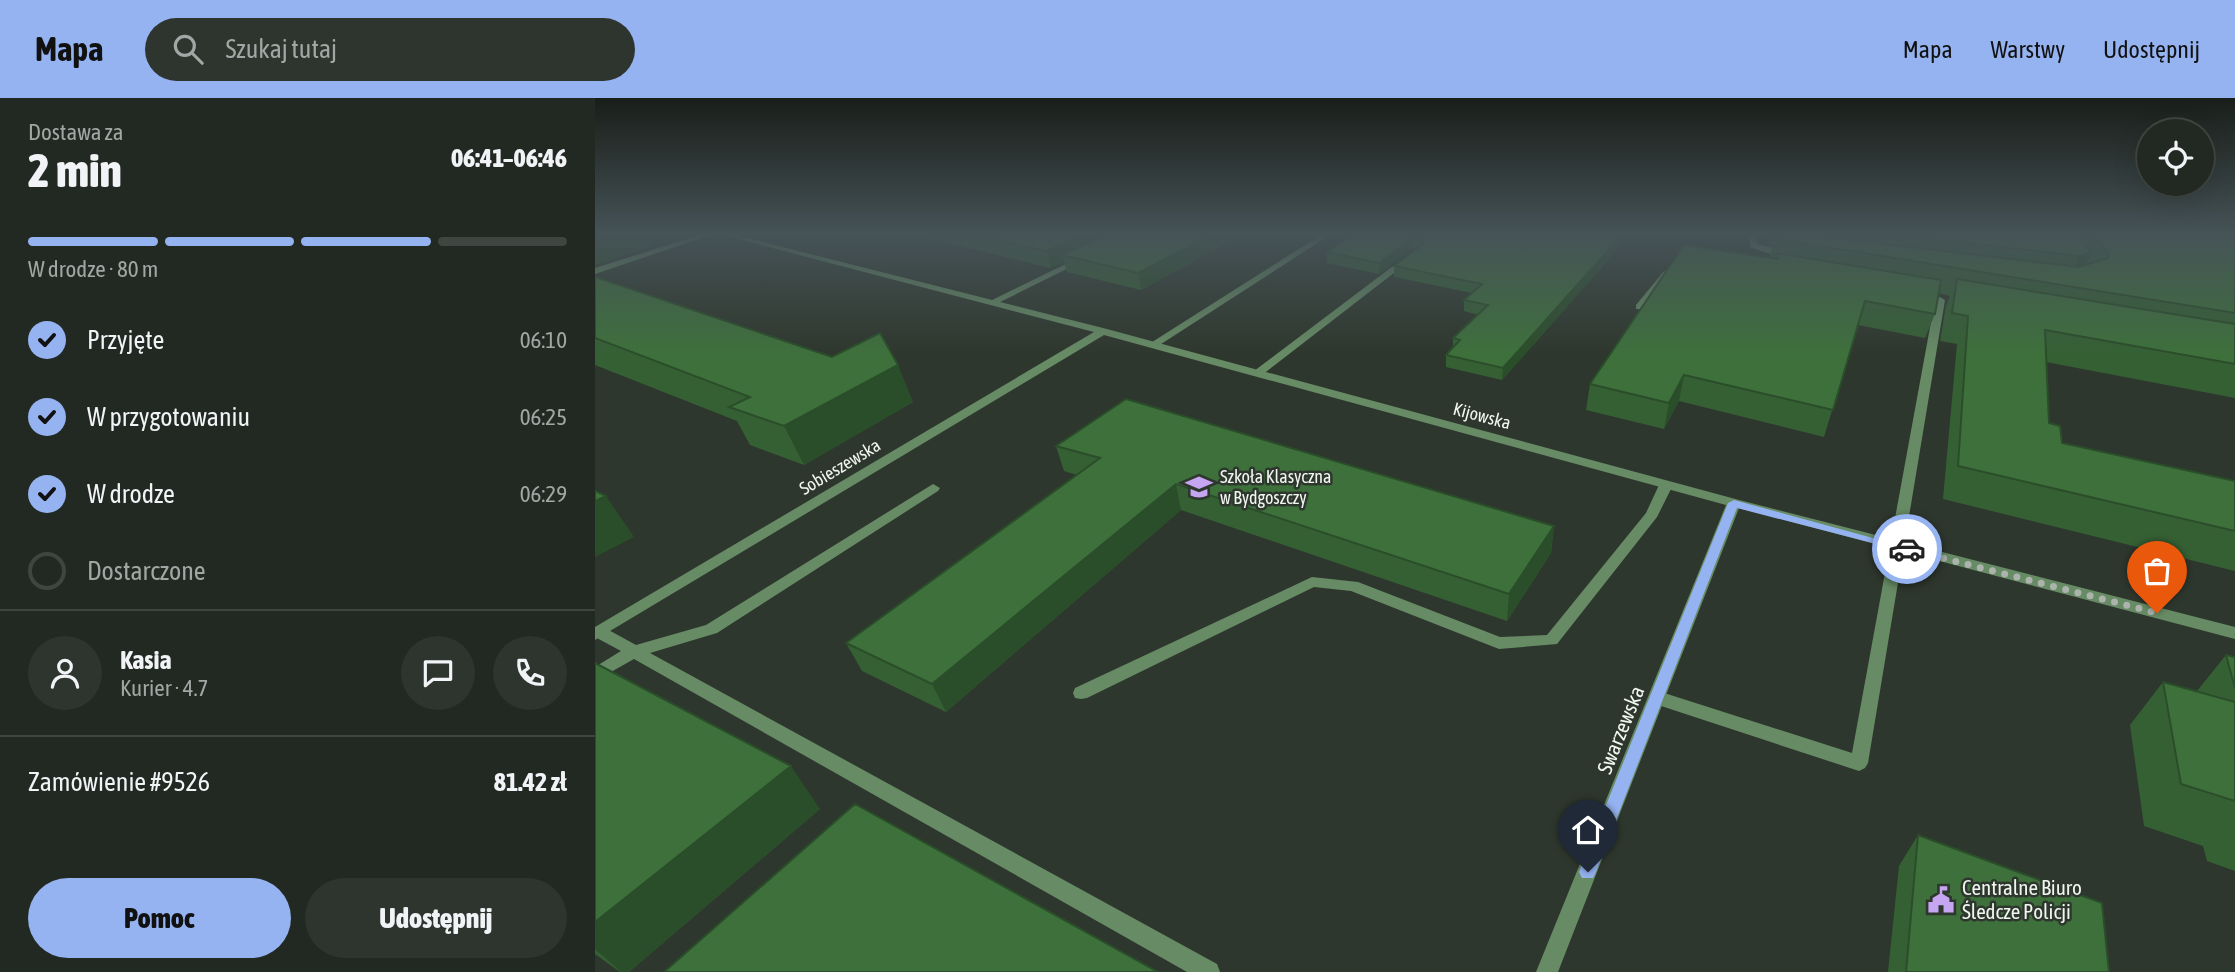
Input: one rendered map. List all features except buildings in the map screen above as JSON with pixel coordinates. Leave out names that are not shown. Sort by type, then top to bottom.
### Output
[{"type":"street","name":"Kijowska","points":[[877,274],[1154,344],[1666,485],[2235,633]]},
{"type":"street","points":[[991,303],[1051,274]]},
{"type":"street","points":[[1154,344],[1265,274]]},
{"type":"street","points":[[1258,373],[1389,274]]},
{"type":"street","points":[[1639,307],[1667,274]]},
{"type":"street","points":[[1927,298],[1954,302]]},
{"type":"street","points":[[1658,698],[1859,763],[1899,547],[1940,300]]},
{"type":"street","name":"Sobieszewska","points":[[597,633],[1103,331]]},
{"type":"street","points":[[1081,694],[1312,582],[1353,586],[1499,643],[1551,640],[1652,514],[1666,485]]},
{"type":"street","points":[[595,675],[632,652],[711,629],[933,488]]},
{"type":"street","name":"Swarzewska","points":[[1547,972],[1734,503]]},
{"type":"street","points":[[597,633],[1209,972]]},
{"type":"way so far","points":[[1907,549],[2157,613]]},
{"type":"place","name":"Szkoła Klasyczna w Bydgoszczy","points":[[1199,487]]},
{"type":"place","name":"Centralne Biuro Śledcze Policji","points":[[1941,900]]},
{"type":"route","points":[[1588,872],[1734,503],[1907,549]]}]
